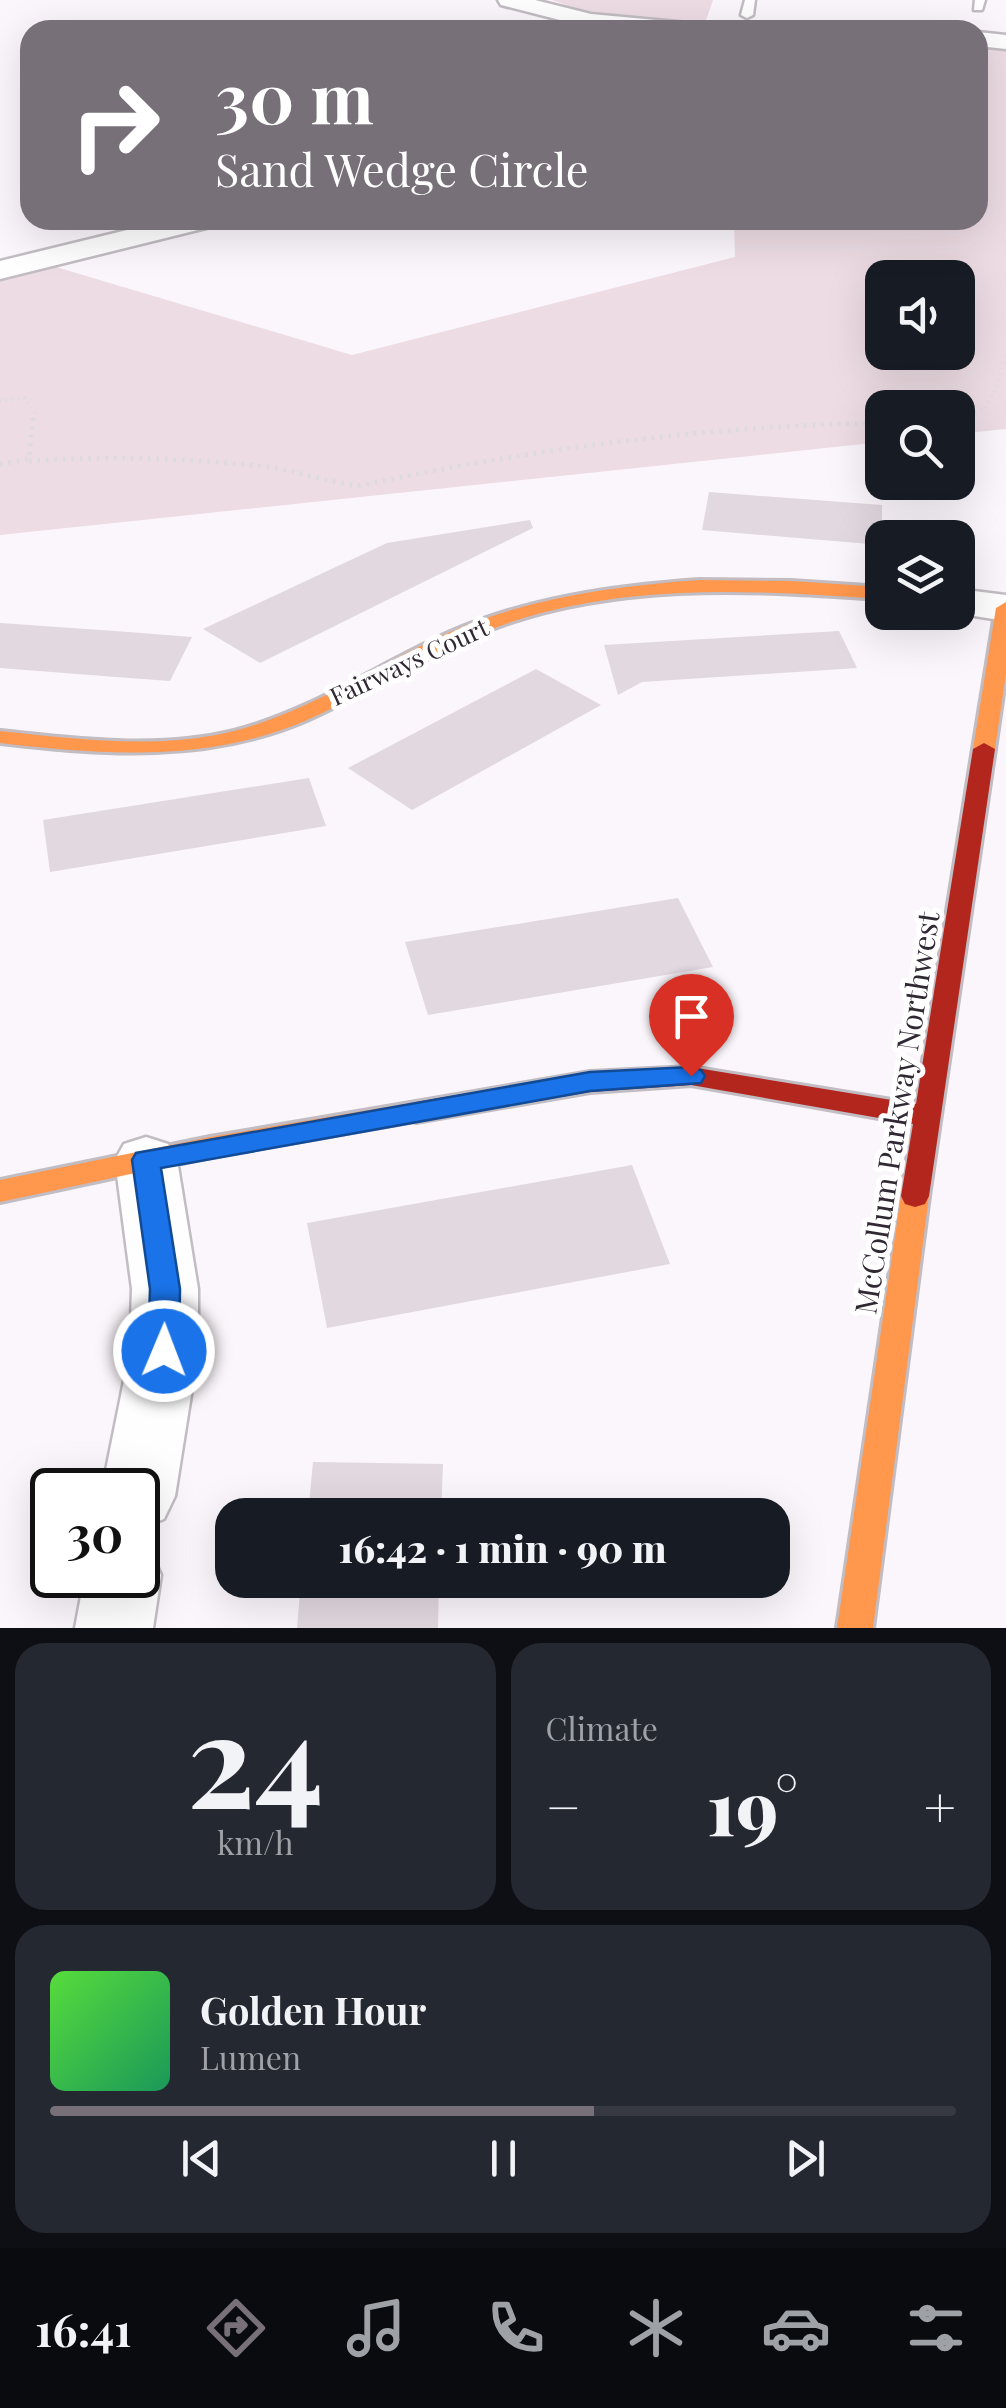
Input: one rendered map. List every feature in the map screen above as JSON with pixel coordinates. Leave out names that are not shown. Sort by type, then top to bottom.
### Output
[{"type":"street","points":[[508,0],[587,20]]},
{"type":"street","points":[[537,10],[556,20]]},
{"type":"street","points":[[0,270],[163,230]]},
{"type":"street","name":"Fairways Court","points":[[0,736],[89,748],[199,744],[249,733],[297,716],[451,637],[522,612],[606,597],[794,584],[865,591]]},
{"type":"street","points":[[975,604],[1006,608]]},
{"type":"street","name":"McCollum Parkway Northwest","points":[[855,1628],[926,1116],[991,799],[1006,608]]},
{"type":"street","points":[[0,1191],[146,1160],[590,1082],[636,1078],[738,1081],[926,1116]]},
{"type":"street","points":[[143,1468],[164,1336],[165,1289],[146,1160]]},
{"type":"street","points":[[114,1628],[119,1598]]},
{"type":"lane","points":[[747,15],[750,0]]},
{"type":"path","points":[[975,412],[985,409],[997,386],[1006,353]]},
{"type":"path","points":[[0,402],[24,398],[35,412],[29,435],[30,459],[0,464]]},
{"type":"path","points":[[29,461],[105,458],[251,465],[358,486],[625,438],[763,426],[865,423]]},
{"type":"shaded area","points":[[552,0],[713,0],[706,20],[647,20]]},
{"type":"shaded area","points":[[988,47],[1006,49],[1006,429],[975,432],[975,390],[865,390],[865,444],[0,535],[0,272],[46,264],[352,355],[735,257],[734,230],[988,230]]},
{"type":"building","points":[[709,492],[882,505],[882,520],[865,520],[865,544],[702,530]]},
{"type":"building","points":[[530,520],[533,528],[260,663],[203,629],[387,543]]},
{"type":"building","points":[[0,623],[192,637],[170,681],[0,668]]},
{"type":"building","points":[[839,631],[857,668],[642,682],[618,695],[604,645]]},
{"type":"building","points":[[536,669],[601,705],[412,810],[348,768]]},
{"type":"building","points":[[309,778],[326,826],[50,872],[43,820]]},
{"type":"building","points":[[678,898],[713,967],[428,1015],[405,942]]},
{"type":"building","points":[[632,1165],[670,1264],[327,1328],[307,1223]]},
{"type":"building","points":[[313,1462],[443,1464],[442,1498],[310,1498]]},
{"type":"building","points":[[300,1598],[439,1598],[438,1628],[297,1628]]},
{"type":"traffic: slow","points":[[0,737],[133,747],[232,738],[329,702],[487,624],[609,594],[700,586],[865,592]]},
{"type":"traffic: slow","points":[[984,749],[1006,608]]},
{"type":"traffic: slow","points":[[0,1191],[210,1147],[416,1112]]},
{"type":"traffic: slow","points":[[855,1628],[915,1196]]},
{"type":"traffic: jam","points":[[915,1196],[984,749]]},
{"type":"traffic: jam","points":[[416,1112],[590,1082],[691,1076],[926,1116]]},
{"type":"route","points":[[164,1351],[165,1289],[146,1160],[590,1082],[691,1076]]}]
